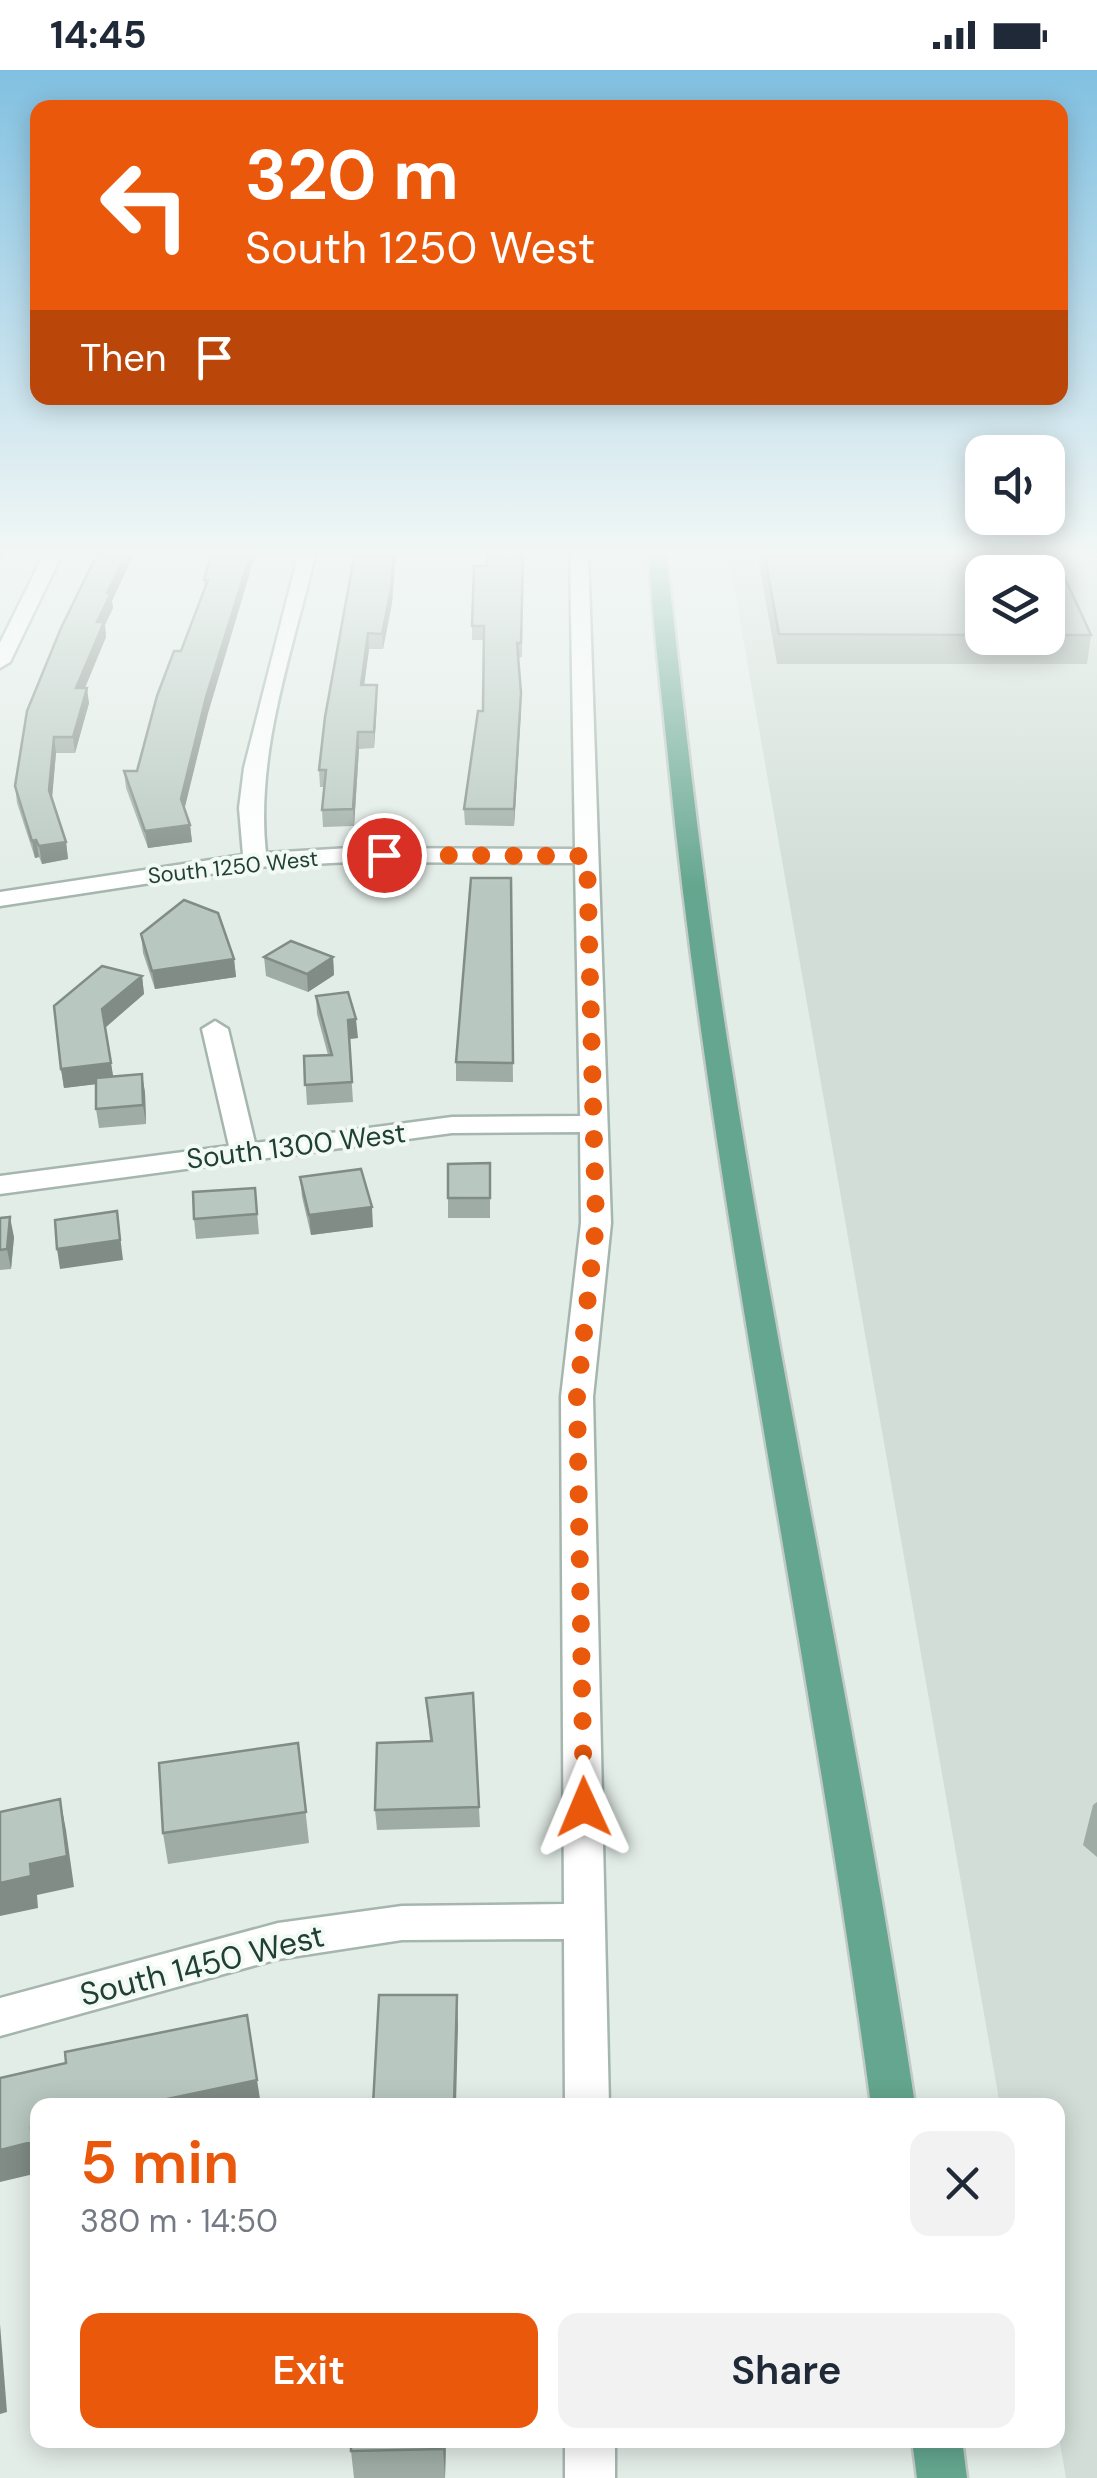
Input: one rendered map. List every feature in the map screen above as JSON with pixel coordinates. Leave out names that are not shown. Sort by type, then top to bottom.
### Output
[{"type":"main road","points":[[669,664],[698,938],[730,1146],[827,1678],[891,2098]]},
{"type":"main road","points":[[938,2448],[942,2478]]},
{"type":"street","points":[[255,860],[250,808],[254,768],[280,664]]},
{"type":"street","points":[[582,664],[596,1223],[577,1397],[588,2098]]},
{"type":"street","name":"South 1250 West","points":[[0,899],[255,860],[350,855],[587,856]]},
{"type":"street","points":[[215,1030],[244,1153]]},
{"type":"street","name":"South 1300 West","points":[[0,1185],[452,1125],[594,1124]]},
{"type":"street","name":"South 1450 West","points":[[0,2017],[278,1941],[402,1923],[586,1921]]},
{"type":"street","points":[[590,2448],[590,2478]]},
{"type":"shaded area","points":[[748,664],[1097,664],[1097,2478],[1066,2478],[1061,2448],[1065,2448],[1065,2098],[999,2098]]},
{"type":"building","points":[[46,664],[86,664],[76,688],[87,688],[73,737],[54,737],[49,790],[66,842],[39,846],[36,840],[32,841],[15,786],[27,711]]},
{"type":"building","points":[[169,664],[216,664],[181,799],[190,825],[145,831],[124,771],[137,771]]},
{"type":"building","points":[[335,664],[364,664],[361,685],[377,685],[374,732],[358,732],[353,809],[322,810],[326,770],[319,770]]},
{"type":"building","points":[[484,664],[519,664],[521,693],[514,809],[464,809],[478,711],[483,711]]},
{"type":"building","points":[[471,878],[511,878],[513,1063],[456,1062]]},
{"type":"building","points":[[184,900],[218,913],[234,959],[152,971],[141,934]]},
{"type":"building","points":[[291,941],[333,957],[307,974],[264,957]]},
{"type":"building","points":[[102,966],[142,976],[102,1009],[111,1063],[61,1069],[54,1006]]},
{"type":"building","points":[[348,992],[356,1019],[348,1020],[352,1082],[305,1085],[304,1056],[332,1055],[316,996]]},
{"type":"building","points":[[142,1074],[143,1105],[96,1109],[96,1078]]},
{"type":"building","points":[[490,1163],[490,1198],[448,1198],[448,1164]]},
{"type":"building","points":[[361,1169],[372,1207],[309,1215],[300,1177]]},
{"type":"building","points":[[255,1188],[257,1214],[194,1219],[193,1192]]},
{"type":"building","points":[[117,1211],[120,1240],[57,1249],[55,1220]]},
{"type":"building","points":[[10,1217],[7,1249],[0,1250],[0,1218]]},
{"type":"building","points":[[473,1693],[479,1807],[375,1810],[377,1743],[432,1741],[426,1698]]},
{"type":"building","points":[[298,1743],[306,1812],[163,1833],[159,1763]]},
{"type":"building","points":[[60,1799],[67,1856],[30,1864],[31,1876],[0,1883],[0,1812]]},
{"type":"building","points":[[379,1995],[457,1995],[454,2098],[373,2098]]},
{"type":"building","points":[[247,2015],[257,2080],[172,2098],[30,2098],[30,2142],[0,2150],[0,2078],[66,2063],[65,2052]]},
{"type":"building","points":[[351,2448],[443,2448],[443,2449]]},
{"type":"route","points":[[384,855],[587,856],[596,1223],[577,1397],[584,1807]]}]
